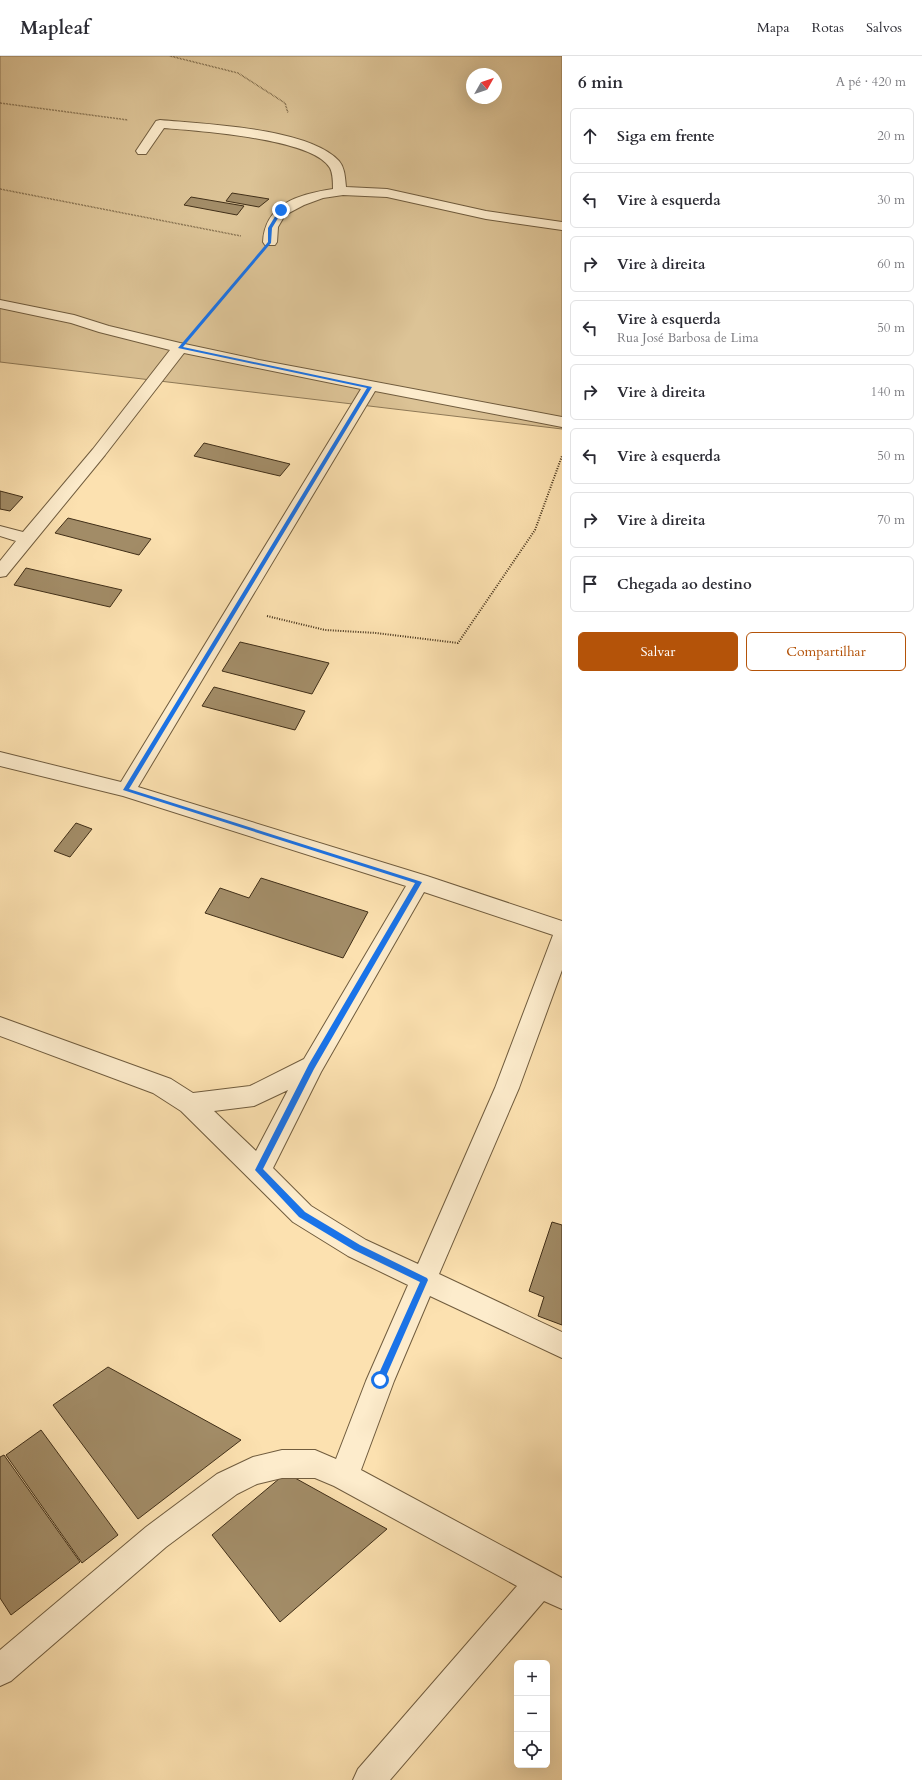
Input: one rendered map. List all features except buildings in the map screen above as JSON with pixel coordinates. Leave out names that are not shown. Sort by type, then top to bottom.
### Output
[{"type":"street","points":[[142,151],[160,124],[226,131],[296,142],[323,154],[335,164],[340,191]]},
{"type":"street","points":[[270,242],[270,228],[281,210],[307,199],[340,191],[377,191],[491,216],[562,226]]},
{"type":"street","points":[[0,304],[74,320],[180,348],[370,387],[562,422]]},
{"type":"street","points":[[0,572],[99,452],[180,348]]},
{"type":"street","points":[[126,790],[370,387]]},
{"type":"street","points":[[0,531],[27,539]]},
{"type":"street","points":[[0,759],[126,790],[419,882],[562,930]]},
{"type":"street","points":[[259,1170],[312,1066],[419,882]]},
{"type":"street","points":[[344,1476],[380,1380],[507,1088],[562,939]]},
{"type":"street","points":[[0,1026],[162,1086],[190,1104],[259,1170],[302,1214],[357,1248],[562,1345]]},
{"type":"street","points":[[190,1104],[254,1096],[312,1066]]},
{"type":"street","points":[[0,1670],[156,1537],[227,1484],[253,1471],[282,1464],[315,1464],[344,1476],[551,1589],[369,1780]]},
{"type":"path","points":[[170,56],[238,73],[285,103],[296,142]]},
{"type":"path","points":[[0,103],[160,124]]},
{"type":"path","points":[[0,188],[270,242],[180,348]]},
{"type":"path","points":[[236,608],[325,630],[376,633],[458,643],[535,530],[562,456]]},
{"type":"shaded area","points":[[0,56],[562,56],[562,429],[0,362]]},
{"type":"route","points":[[281,210],[270,228],[270,242],[180,348],[370,387],[126,790],[419,882],[312,1066],[259,1170],[302,1214],[357,1248],[424,1280],[380,1380]]}]
